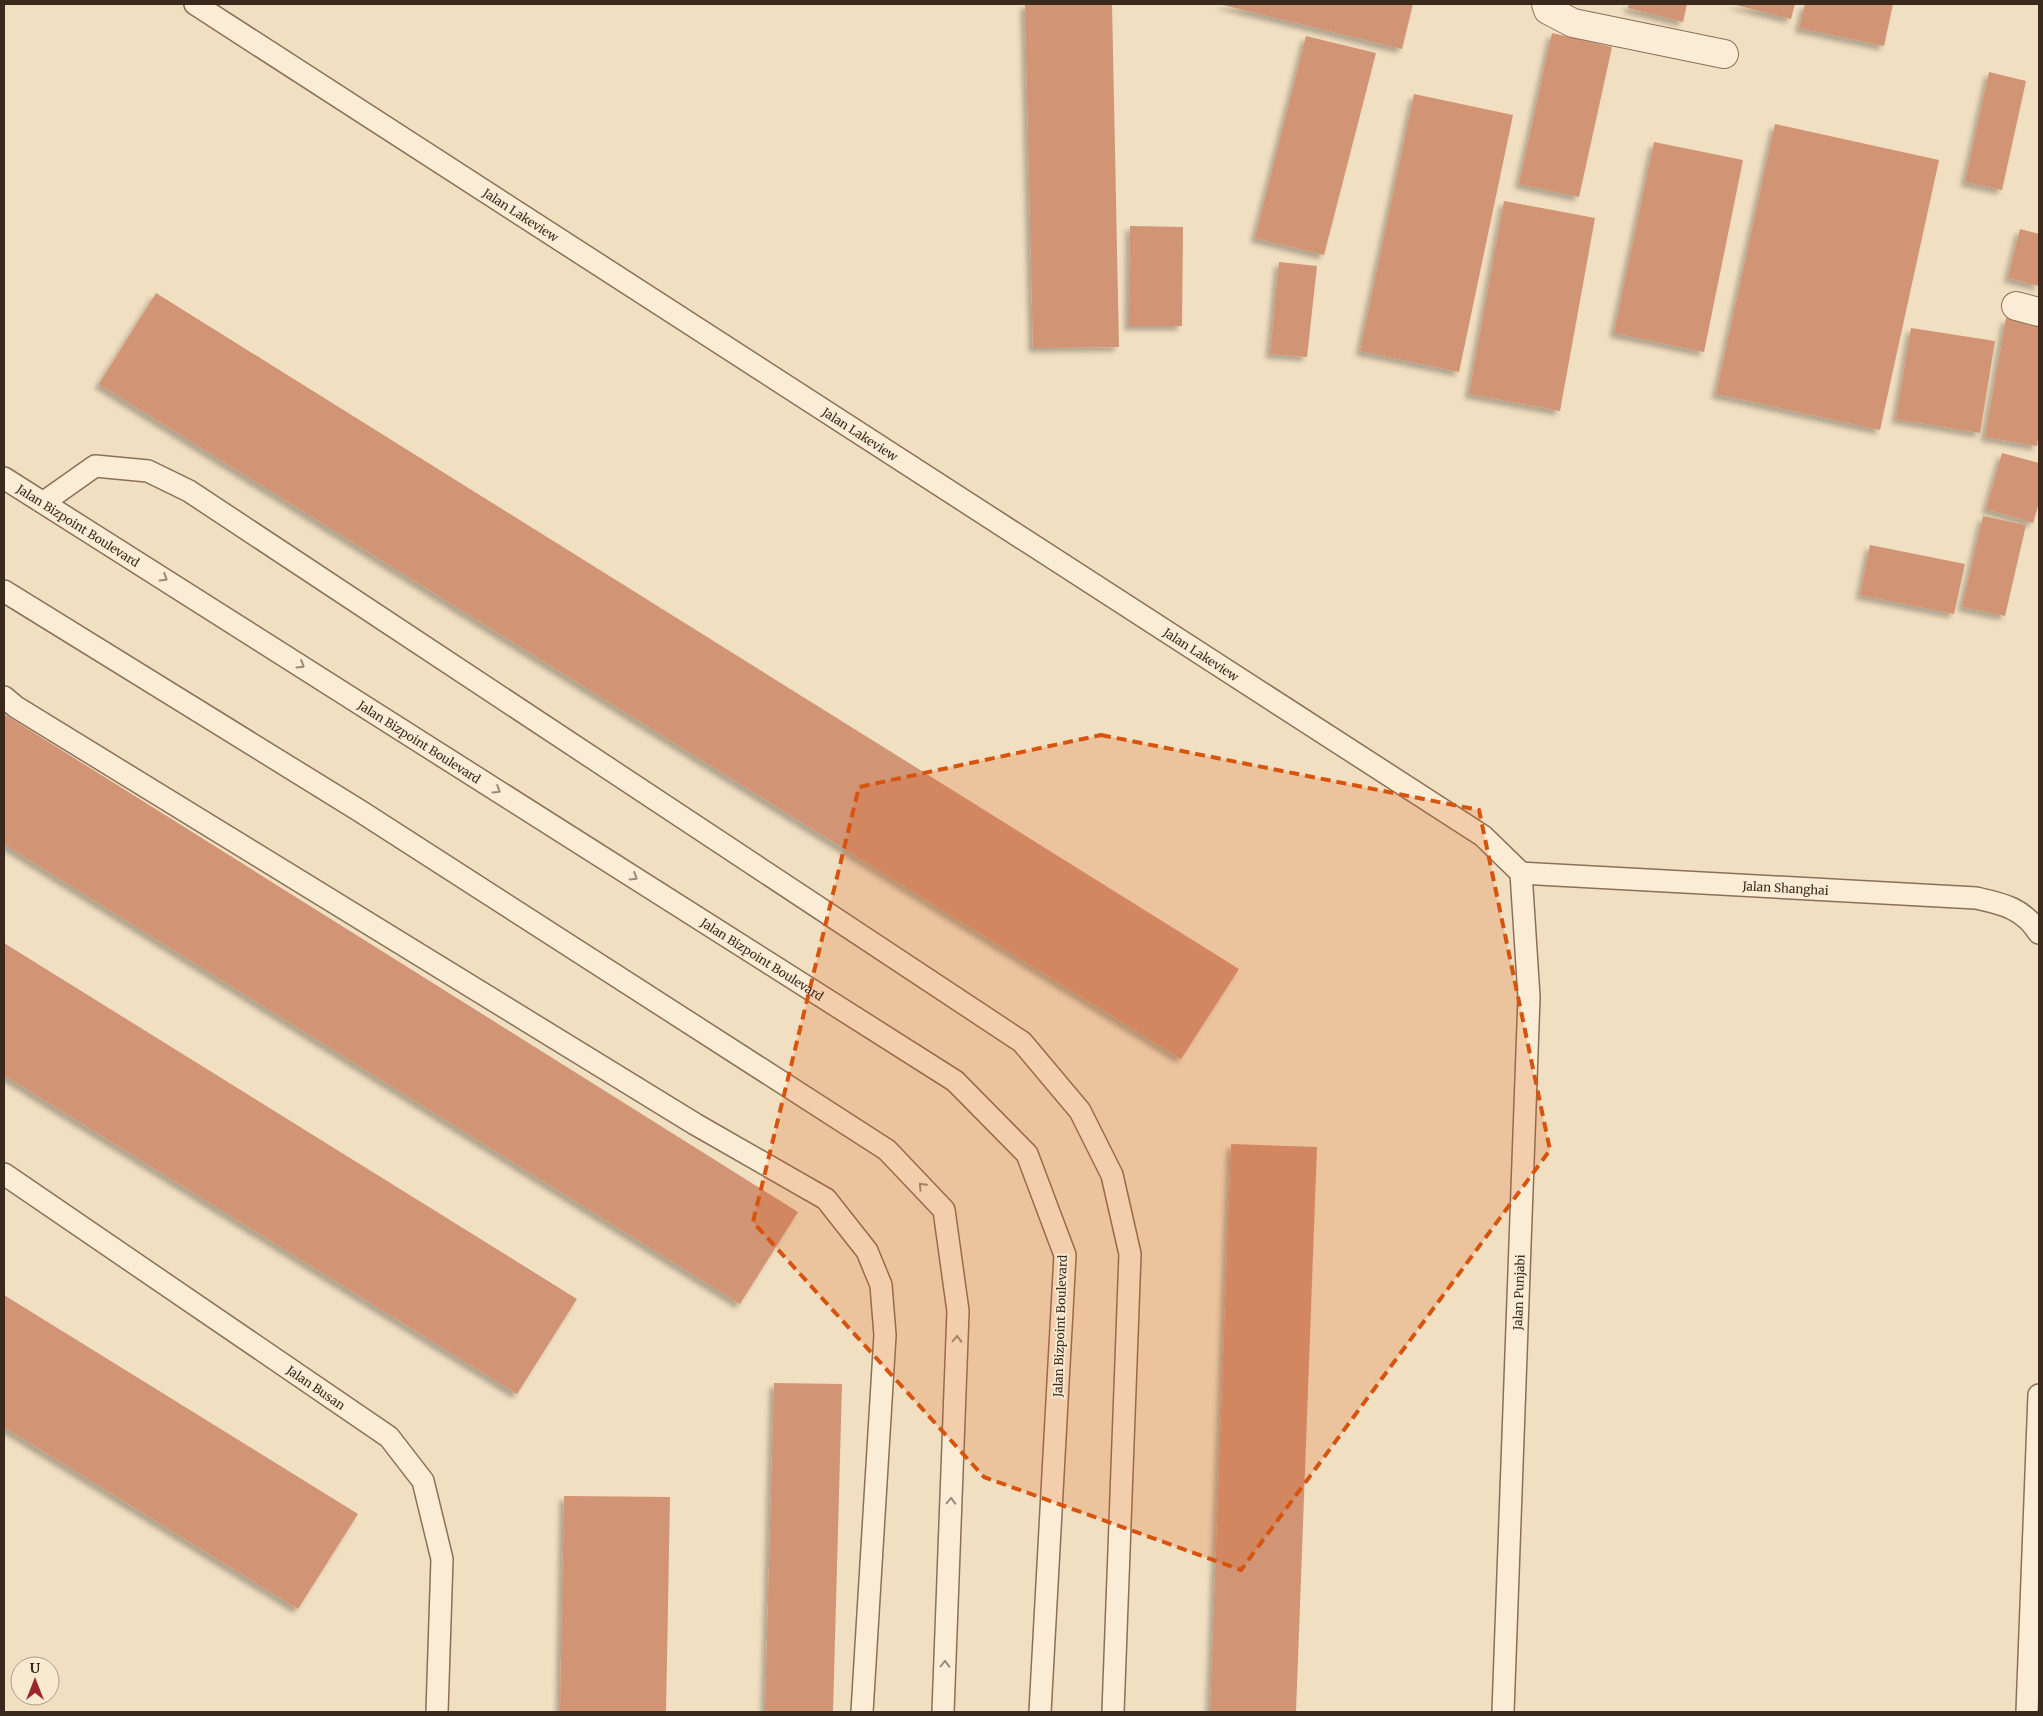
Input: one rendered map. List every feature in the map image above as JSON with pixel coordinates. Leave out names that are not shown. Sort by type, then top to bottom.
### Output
[{"type":"street","points":[[1546,4],[1548,10],[1573,23],[1724,54]]},
{"type":"lane","name":"Jalan Lakeview","points":[[195,4],[1483,836],[1521,873]]},
{"type":"lane","points":[[44,502],[95,466],[148,471],[189,491],[1022,1042],[1080,1111],[1112,1175],[1130,1254],[1113,1712]]},
{"type":"lane","name":"Jalan Bizpoint Boulevard","points":[[4,478],[955,1081],[1027,1154],[1064,1255],[1040,1712]]},
{"type":"lane","points":[[4,591],[360,811],[888,1150],[944,1210],[958,1311],[944,1712]]},
{"type":"lane","points":[[4,697],[41,722],[695,1124],[826,1199],[867,1251],[881,1285],[885,1335],[862,1712]]},
{"type":"lane","name":"Jalan Shanghai","points":[[1521,873],[1976,898],[2008,905],[2033,924],[2039,933]]},
{"type":"lane","name":"Jalan Punjabi","points":[[1503,1712],[1529,997],[1521,873]]},
{"type":"lane","name":"Jalan Busan","points":[[4,1174],[390,1437],[424,1481],[442,1559],[437,1712]]},
{"type":"lane","points":[[2027,1712],[2039,1395]]},
{"type":"highlighted area","points":[[1101,735],[1479,810],[1550,1150],[1241,1570],[984,1477],[753,1222],[859,787]]},
{"type":"building","points":[[1025,4],[1112,4],[1119,347],[1033,348]]},
{"type":"building","points":[[1219,4],[1413,4],[1402,49]]},
{"type":"building","points":[[1629,4],[1687,4],[1683,22],[1628,8]]},
{"type":"building","points":[[1732,4],[1795,4],[1791,19]]},
{"type":"building","points":[[1805,4],[1893,4],[1884,46],[1799,28]]},
{"type":"building","points":[[1552,33],[1612,47],[1579,197],[1519,184]]},
{"type":"building","points":[[1306,36],[1376,53],[1324,255],[1255,238]]},
{"type":"building","points":[[1989,72],[2026,81],[2002,190],[1965,182]]},
{"type":"building","points":[[1414,94],[1513,115],[1459,372],[1360,351]]},
{"type":"building","points":[[1775,124],[1939,160],[1880,430],[1716,394]]},
{"type":"building","points":[[1654,142],[1743,160],[1704,352],[1614,333]]},
{"type":"building","points":[[1504,201],[1595,218],[1560,411],[1469,394]]},
{"type":"building","points":[[1130,226],[1183,227],[1182,326],[1129,326]]},
{"type":"building","points":[[2020,229],[2039,234],[2039,286],[2008,278]]},
{"type":"building","points":[[1279,262],[1317,266],[1307,357],[1270,354]]},
{"type":"building","points":[[156,293],[1239,969],[1181,1059],[99,384]]},
{"type":"building","points":[[2006,318],[2039,323],[2039,432],[2037,446],[1985,437]]},
{"type":"building","points":[[1911,328],[1995,341],[1980,433],[1896,419]]},
{"type":"building","points":[[2002,453],[2039,463],[2039,503],[2033,523],[1986,509]]},
{"type":"building","points":[[1983,516],[2026,525],[2005,616],[1962,607]]},
{"type":"building","points":[[1870,545],[1965,564],[1954,614],[1860,595]]},
{"type":"building","points":[[4,714],[798,1212],[740,1304],[4,844]]},
{"type":"building","points":[[4,943],[577,1299],[517,1394],[4,1075]]},
{"type":"building","points":[[1231,1144],[1317,1147],[1296,1712],[1210,1712]]},
{"type":"building","points":[[4,1295],[358,1514],[298,1609],[4,1427]]},
{"type":"building","points":[[774,1383],[842,1384],[833,1712],[765,1712]]},
{"type":"building","points":[[564,1496],[670,1497],[666,1712],[560,1712]]}]
